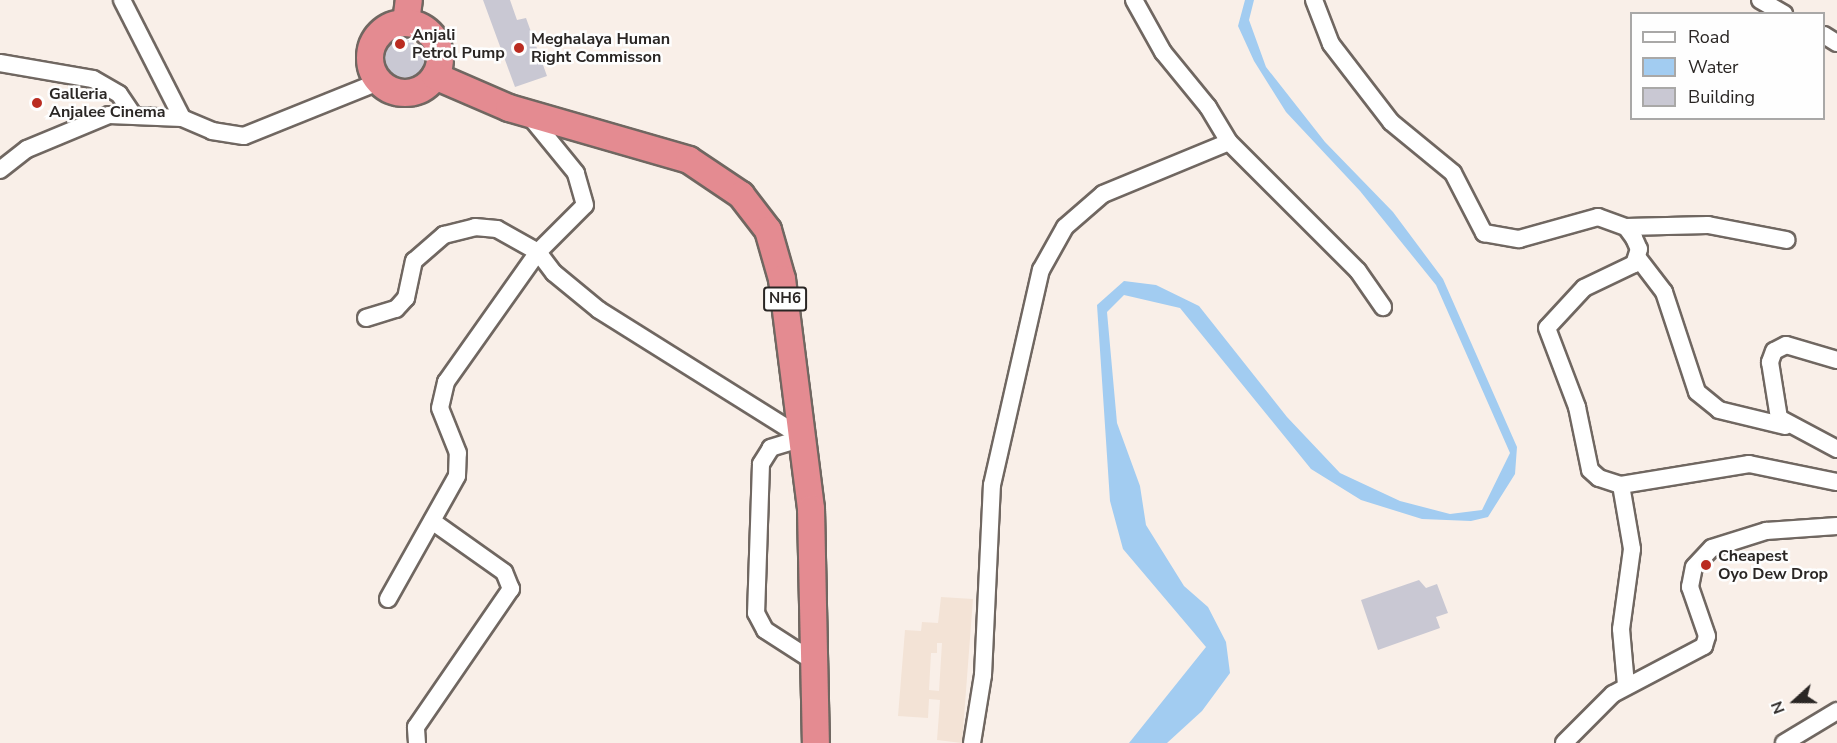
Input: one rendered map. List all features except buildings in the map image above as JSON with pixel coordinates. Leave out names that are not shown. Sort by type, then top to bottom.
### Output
[{"type":"highway","points":[[407,12],[433,37],[440,57],[435,76],[408,94],[378,82],[370,63],[373,43],[407,12]]},
{"type":"highway","name":"NH6","points":[[435,76],[526,112],[689,159],[714,174],[756,212],[776,251],[803,438],[812,544],[810,659],[816,743]]},
{"type":"street","points":[[122,0],[182,118]]},
{"type":"street","points":[[1134,0],[1163,52],[1208,107],[1228,142],[1358,271],[1383,307]]},
{"type":"street","points":[[1314,0],[1331,44],[1391,122],[1453,173],[1484,233],[1518,239],[1598,217],[1626,227],[1708,225],[1787,240]]},
{"type":"street","points":[[1760,0],[1781,12]]},
{"type":"street","points":[[0,63],[93,79],[120,94],[132,113]]},
{"type":"street","points":[[0,170],[62,132],[109,115],[132,113],[182,118],[212,131],[244,136],[378,82]]},
{"type":"street","points":[[388,599],[432,521],[459,464],[440,408],[446,382],[538,252],[577,219],[584,190],[526,112]]},
{"type":"street","points":[[972,743],[983,675],[992,485],[1041,270],[1065,227],[1103,194],[1228,142]]},
{"type":"street","points":[[366,318],[396,309],[406,298],[414,261],[444,235],[476,227],[497,229],[538,252],[554,273],[599,310],[803,438]]},
{"type":"street","points":[[1626,227],[1639,249],[1638,258],[1628,270],[1584,288],[1547,328],[1576,407],[1590,470],[1621,485],[1749,464],[1837,482]]},
{"type":"street","points":[[1638,258],[1664,292],[1698,392],[1719,410],[1785,426],[1837,449]]},
{"type":"street","points":[[1785,426],[1772,392],[1774,351],[1793,345],[1837,360]]},
{"type":"street","points":[[803,438],[771,448],[761,464],[756,613],[765,630],[810,659]]},
{"type":"street","points":[[1621,485],[1632,549],[1621,629],[1626,685]]},
{"type":"street","points":[[417,743],[416,727],[511,589],[504,572],[432,521]]},
{"type":"street","points":[[1564,743],[1595,708],[1626,685],[1704,646],[1707,636],[1690,587],[1694,567],[1712,548],[1766,531],[1837,526]]},
{"type":"street","points":[[1784,743],[1837,711]]},
{"type":"shaded area","points":[[941,597],[973,599],[962,743],[937,740],[940,700],[929,699],[928,718],[898,716],[905,630],[921,631],[922,622],[938,623]],"holes":[[[937,643],[942,643],[939,691],[929,690],[931,653],[937,653]]]},
{"type":"water","points":[[1245,0],[1254,0],[1249,20],[1266,67],[1325,142],[1393,212],[1443,279],[1517,447],[1515,474],[1488,517],[1471,521],[1422,519],[1361,500],[1311,469],[1180,308],[1124,295],[1107,312],[1117,423],[1140,486],[1146,525],[1184,586],[1208,607],[1226,642],[1230,673],[1202,711],[1167,743],[1129,743],[1206,647],[1123,549],[1110,501],[1097,305],[1124,281],[1156,285],[1199,306],[1287,417],[1340,473],[1400,501],[1450,514],[1482,510],[1510,453],[1436,285],[1360,191],[1286,112],[1254,61],[1238,26]]},
{"type":"place","name":"Anjali Petrol Pump","points":[[400,44]]},
{"type":"place","name":"Meghalaya Human Right Commisson","points":[[519,48]]},
{"type":"place","name":"Galleria Anjalee Cinema","points":[[37,103]]},
{"type":"place","name":"Cheapest Oyo Dew Drop","points":[[1706,565]]}]
